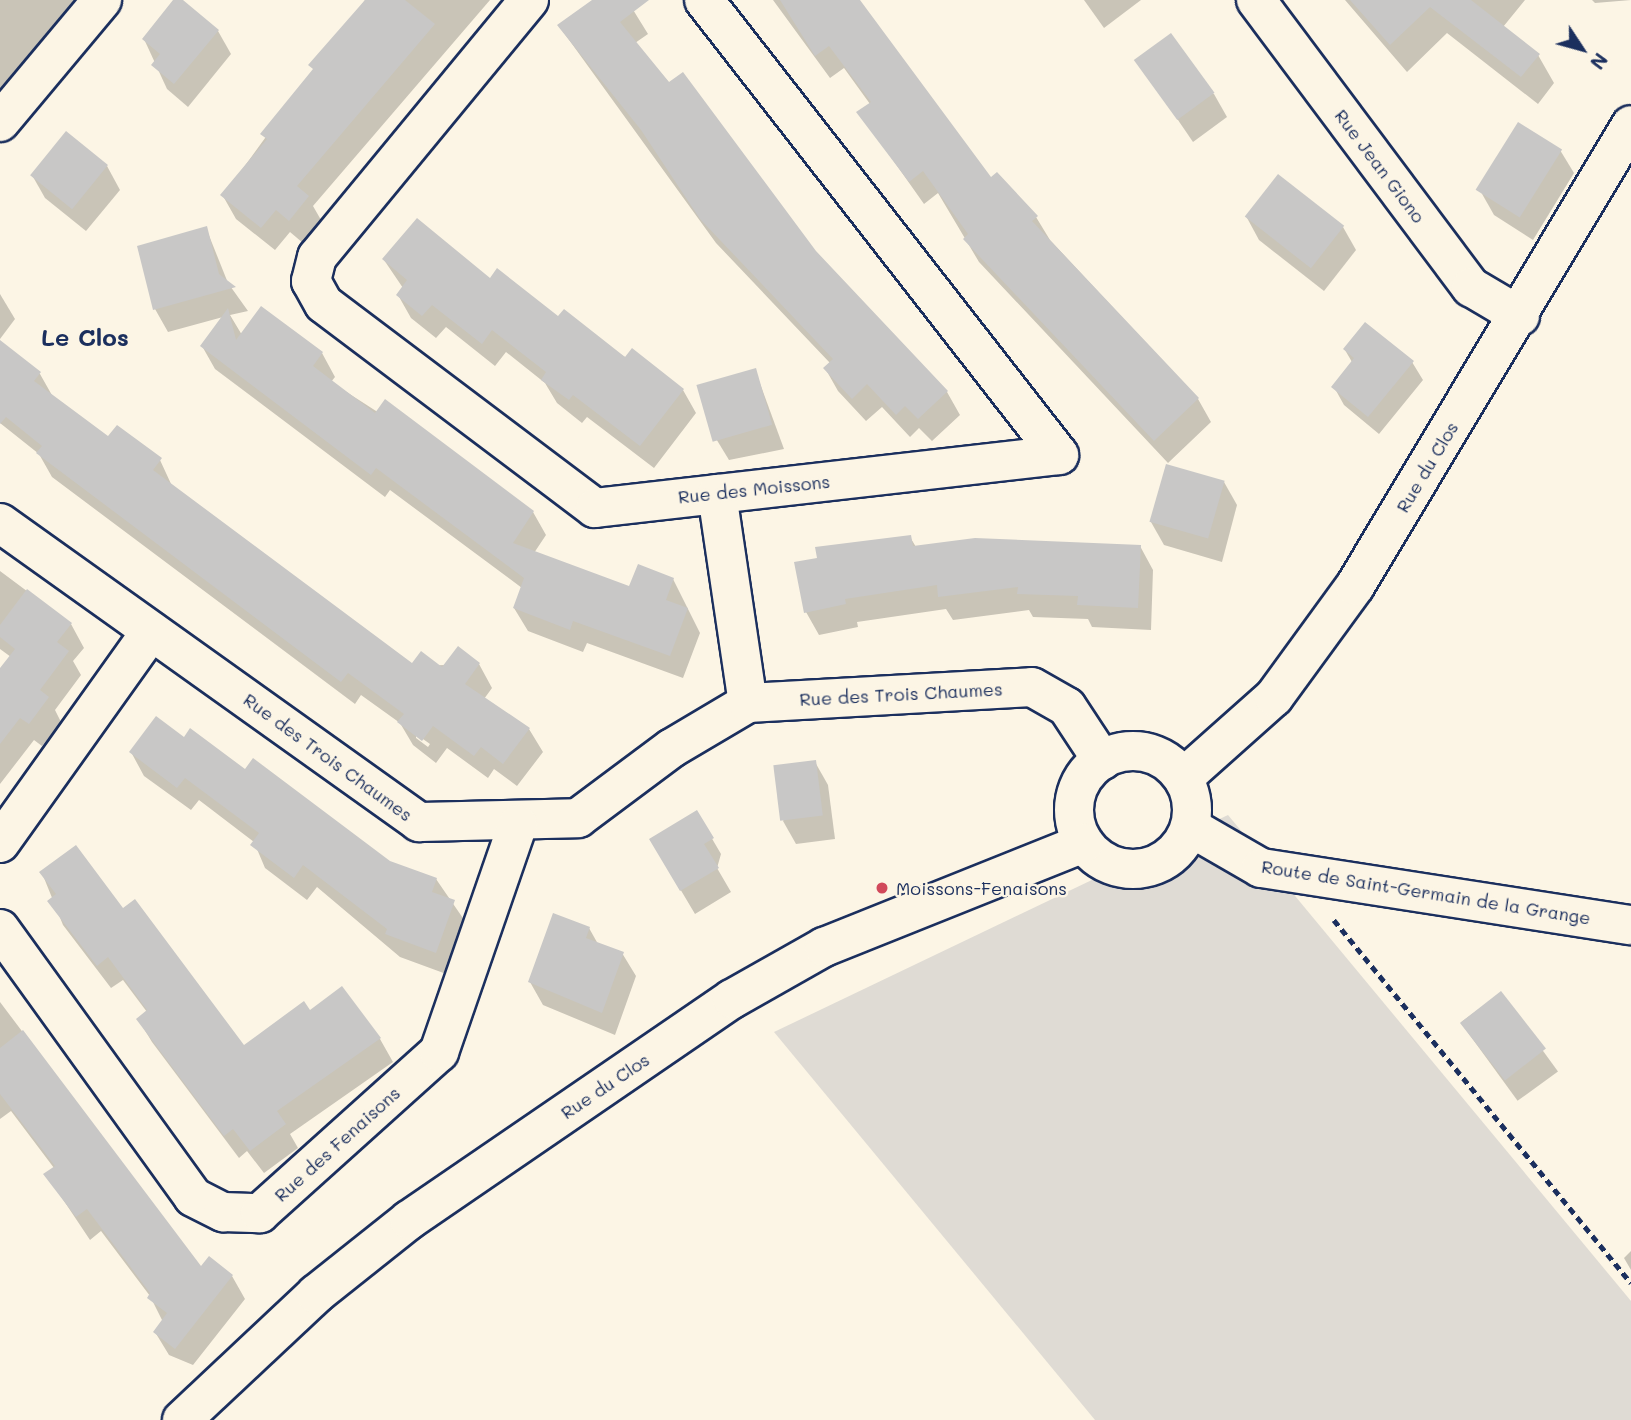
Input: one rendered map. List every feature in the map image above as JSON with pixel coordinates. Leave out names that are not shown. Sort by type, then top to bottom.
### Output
[{"type":"street","points":[[0,122],[102,0]]},
{"type":"street","name":"Rue des Moissons","points":[[528,0],[317,257],[310,281],[324,304],[595,508],[1059,456],[704,0]]},
{"type":"street","name":"Rue Jean Giono","points":[[1256,0],[1471,287],[1520,316]]},
{"type":"street","name":"Rue du Clos","points":[[1183,778],[1274,697],[1323,630],[1520,316],[1631,125]]},
{"type":"street","points":[[717,494],[748,703]]},
{"type":"street","name":"Rue des Trois Chaumes","points":[[0,523],[419,822],[518,824],[578,818],[672,748],[748,703],[1032,687],[1067,707],[1102,760]]},
{"type":"street","points":[[0,843],[151,631]]},
{"type":"street","points":[[1138,751],[1155,755],[1183,778],[1190,827],[1163,862],[1142,869],[1120,868],[1084,843],[1076,826],[1078,788],[1102,760],[1138,751]]},
{"type":"street","name":"Rue des Fenaisons","points":[[0,929],[193,1197],[223,1212],[260,1213],[439,1052],[518,824]]},
{"type":"street","name":"Route de Saint-Germain de la Grange","points":[[1190,827],[1261,868],[1631,925]]},
{"type":"street","name":"Rue du Clos","points":[[181,1420],[316,1294],[409,1220],[732,999],[824,947],[1084,843]]},
{"type":"path","points":[[1296,873],[1631,1283]]},
{"type":"shaded area","points":[[1228,815],[1631,1301],[1631,1420],[1095,1420],[774,1032]]},
{"type":"building","points":[[173,0],[183,0],[219,30],[174,84],[151,65],[160,54],[142,39]]},
{"type":"building","points":[[365,0],[405,0],[435,24],[297,186],[309,196],[289,221],[276,210],[261,228],[220,195],[267,139],[260,134],[313,69],[308,65]]},
{"type":"building","points":[[592,0],[649,0],[620,22],[669,82],[683,72],[816,251],[948,391],[918,419],[905,406],[896,415],[867,384],[852,399],[823,368],[833,359],[700,219],[641,130],[557,25]]},
{"type":"building","points":[[780,0],[860,0],[991,177],[997,172],[1038,216],[1032,221],[1199,398],[1154,441],[963,239],[968,234],[923,171],[909,182],[856,112],[871,102],[829,46],[815,56]]},
{"type":"building","points":[[1350,0],[1471,0],[1540,54],[1521,77],[1430,7],[1390,45]]},
{"type":"building","points":[[1171,33],[1214,93],[1177,120],[1134,60]]},
{"type":"building","points":[[1518,122],[1562,150],[1520,217],[1476,190]]},
{"type":"building","points":[[66,131],[108,165],[72,209],[30,175]]},
{"type":"building","points":[[1278,174],[1344,226],[1311,268],[1245,217]]},
{"type":"building","points":[[417,218],[490,278],[497,268],[558,316],[564,309],[625,357],[632,348],[684,389],[640,446],[573,395],[569,400],[541,380],[546,372],[492,330],[482,344],[432,305],[422,316],[396,295],[407,280],[382,259]]},
{"type":"building","points":[[207,226],[219,274],[236,287],[153,310],[137,246]]},
{"type":"building","points":[[261,306],[323,352],[313,366],[375,413],[385,399],[534,511],[513,543],[629,586],[638,564],[674,578],[666,600],[688,608],[670,656],[573,621],[570,630],[513,608],[524,578],[376,468],[371,475],[200,346],[228,308],[236,340]]},
{"type":"building","points":[[1365,322],[1414,361],[1368,417],[1331,387],[1354,358],[1343,349]]},
{"type":"building","points":[[0,340],[41,372],[34,381],[108,436],[117,425],[162,458],[153,470],[412,663],[421,651],[442,667],[458,646],[480,663],[465,684],[530,728],[503,764],[481,747],[474,756],[433,726],[422,741],[397,722],[404,714],[348,673],[341,682],[36,453],[42,446],[6,417],[0,424]]},
{"type":"building","points":[[756,368],[772,425],[713,442],[696,385]]},
{"type":"building","points":[[1166,464],[1225,481],[1208,538],[1149,522]]},
{"type":"building","points":[[911,535],[913,546],[975,538],[1141,545],[1138,608],[1077,605],[1078,596],[1017,594],[1018,587],[938,597],[937,585],[845,599],[846,604],[804,613],[794,562],[817,558],[815,547]]},
{"type":"building","points":[[27,589],[72,623],[57,642],[69,651],[40,690],[49,697],[29,724],[20,718],[0,744],[0,668],[15,649],[0,637],[0,625]]},
{"type":"building","points":[[156,716],[184,737],[190,728],[245,769],[253,758],[390,861],[437,878],[432,892],[455,900],[436,953],[385,934],[387,929],[303,865],[294,878],[250,845],[259,833],[185,778],[177,788],[129,752]]},
{"type":"building","points":[[816,760],[823,816],[780,821],[773,765]]},
{"type":"building","points":[[697,810],[714,838],[704,844],[719,868],[680,891],[649,839]]},
{"type":"building","points":[[76,845],[123,908],[135,899],[244,1045],[304,1001],[310,1010],[342,986],[381,1038],[277,1111],[286,1124],[250,1151],[233,1129],[224,1136],[136,1019],[147,1010],[108,957],[97,966],[47,901],[56,894],[39,872]]},
{"type":"building","points":[[553,913],[590,927],[586,938],[624,952],[602,1013],[528,982]]},
{"type":"building","points":[[1501,991],[1546,1049],[1505,1081],[1460,1023]]},
{"type":"building","points":[[23,1030],[201,1266],[209,1256],[233,1275],[175,1349],[153,1332],[167,1313],[147,1298],[150,1293],[87,1209],[76,1217],[43,1174],[55,1166],[0,1094],[0,1048]]},
{"type":"place","name":"Moissons-Fenaisons","points":[[882,888]]},
{"type":"district","name":"Le Clos","points":[[85,337]]}]
